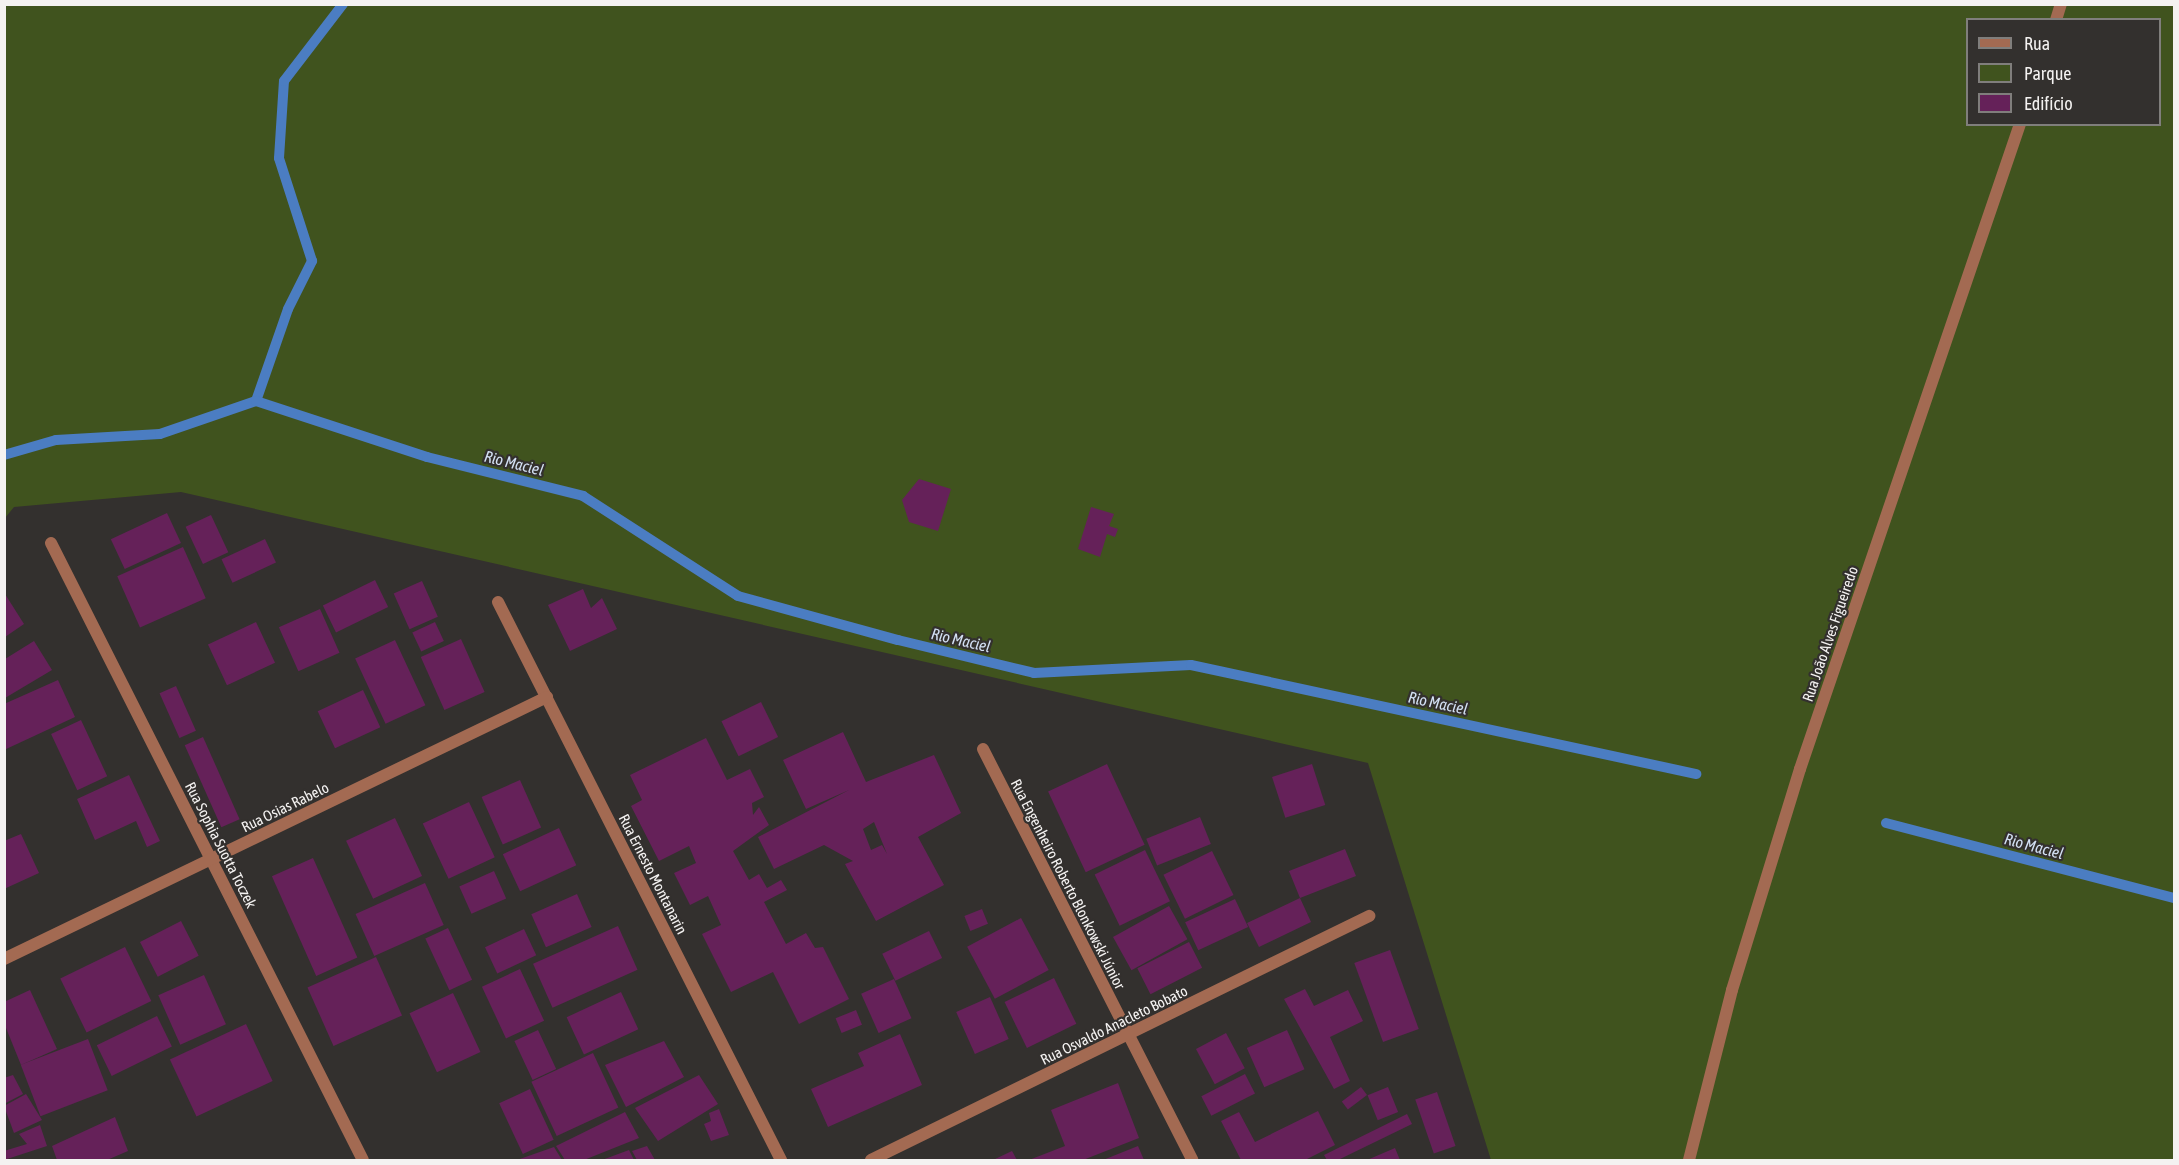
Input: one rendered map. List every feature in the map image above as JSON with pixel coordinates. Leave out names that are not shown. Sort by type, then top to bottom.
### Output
[{"type":"street","name":"Rua João Alves Figueiredo","points":[[1689,1161],[1732,990],[1800,769],[2019,126]]},
{"type":"street","name":"Rua Sophia Suotta Toczek","points":[[51,543],[363,1161]]},
{"type":"street","name":"Rua Ernesto Montanarin","points":[[498,602],[781,1161]]},
{"type":"street","name":"Rua Osias Rabelo","points":[[4,959],[547,697]]},
{"type":"street","name":"Rua Engenheiro Roberto Blonkowski Júnior","points":[[983,748],[1192,1161]]},
{"type":"street","name":"Rua Osvaldo Anacleto Bobato","points":[[871,1161],[1370,916]]},
{"type":"green space","points":[[5,5],[2174,5],[2174,1160],[1491,1160],[1368,763],[181,492],[14,507],[5,518]]},
{"type":"building","points":[[919,479],[951,489],[938,531],[909,522],[902,500]]},
{"type":"building","points":[[1091,507],[1114,514],[1109,526],[1118,529],[1115,537],[1107,534],[1100,557],[1078,549]]},
{"type":"building","points":[[167,513],[181,543],[125,569],[111,539]]},
{"type":"building","points":[[211,515],[228,552],[203,564],[186,527]]},
{"type":"building","points":[[265,539],[276,563],[232,583],[221,559]]},
{"type":"building","points":[[183,547],[206,598],[140,627],[117,576]]},
{"type":"building","points":[[375,580],[388,607],[336,632],[323,605]]},
{"type":"building","points":[[422,581],[438,617],[410,629],[394,594]]},
{"type":"building","points":[[583,589],[591,608],[602,598],[617,629],[570,651],[548,605]]},
{"type":"building","points":[[5,594],[24,624],[5,637]]},
{"type":"building","points":[[320,609],[340,653],[298,671],[279,627]]},
{"type":"building","points":[[256,622],[275,663],[227,685],[208,644]]},
{"type":"building","points":[[435,622],[444,641],[421,652],[412,633]]},
{"type":"building","points":[[461,639],[485,692],[444,710],[421,657]]},
{"type":"building","points":[[395,640],[425,705],[386,724],[355,659]]},
{"type":"building","points":[[34,641],[52,670],[5,698],[5,659]]},
{"type":"building","points":[[58,680],[75,717],[4,750],[4,704]]},
{"type":"building","points":[[176,686],[196,731],[179,738],[160,693]]},
{"type":"building","points":[[363,690],[380,727],[335,748],[318,711]]},
{"type":"building","points":[[761,702],[778,737],[739,756],[721,721]]},
{"type":"building","points":[[81,720],[107,776],[77,790],[51,734]]},
{"type":"building","points":[[843,732],[866,782],[934,755],[961,813],[918,837],[944,885],[876,921],[845,864],[853,861],[824,845],[774,869],[758,837],[849,790],[806,809],[783,760]],"holes":[[[874,822],[887,854],[882,845],[871,850],[863,829]]]},
{"type":"building","points":[[203,737],[240,819],[221,827],[185,745]]},
{"type":"building","points":[[706,738],[727,780],[750,769],[764,797],[752,803],[753,815],[759,807],[769,825],[733,851],[749,880],[759,874],[767,888],[781,880],[787,890],[764,902],[786,944],[806,933],[815,948],[823,947],[849,999],[799,1024],[773,972],[731,992],[702,934],[721,925],[708,896],[690,905],[674,873],[696,863],[689,846],[659,861],[631,806],[642,800],[630,775]]},
{"type":"building","points":[[1107,764],[1145,845],[1086,872],[1048,791]]},
{"type":"building","points":[[1312,764],[1325,805],[1285,818],[1272,777]]},
{"type":"building","points":[[129,775],[160,841],[147,847],[136,821],[95,840],[77,799]]},
{"type":"building","points":[[520,780],[541,828],[503,845],[482,797]]},
{"type":"building","points":[[469,802],[495,857],[449,879],[423,824]]},
{"type":"building","points":[[1200,817],[1211,844],[1157,866],[1146,839]]},
{"type":"building","points":[[395,818],[422,876],[373,899],[346,841]]},
{"type":"building","points":[[559,828],[576,865],[520,891],[503,854]]},
{"type":"building","points":[[21,834],[39,873],[4,889],[4,841]]},
{"type":"building","points":[[1345,849],[1356,876],[1300,898],[1289,871]]},
{"type":"building","points":[[1145,850],[1170,901],[1120,926],[1095,875]]},
{"type":"building","points":[[1212,851],[1233,895],[1185,919],[1163,875]]},
{"type":"building","points":[[313,858],[357,958],[316,976],[272,876]]},
{"type":"building","points":[[494,871],[506,898],[471,914],[459,886]]},
{"type":"building","points":[[425,883],[444,925],[374,956],[356,914]]},
{"type":"building","points":[[577,894],[592,927],[546,947],[531,914]]},
{"type":"building","points":[[1300,898],[1311,922],[1259,947],[1247,923]]},
{"type":"building","points":[[1235,899],[1248,927],[1198,950],[1185,922]]},
{"type":"building","points":[[1169,906],[1187,939],[1131,970],[1113,937]]},
{"type":"building","points":[[982,909],[988,924],[970,931],[964,916]]},
{"type":"building","points":[[1021,918],[1049,970],[995,999],[967,947]]},
{"type":"building","points":[[181,921],[199,956],[158,977],[140,942]]},
{"type":"building","points":[[618,926],[638,970],[553,1008],[533,964]]},
{"type":"building","points":[[448,928],[472,980],[449,990],[425,939]]},
{"type":"building","points":[[524,929],[536,955],[497,973],[485,947]]},
{"type":"building","points":[[929,931],[942,958],[895,981],[882,954]]},
{"type":"building","points":[[1189,942],[1202,968],[1150,994],[1137,968]]},
{"type":"building","points":[[125,947],[151,1001],[87,1032],[60,979]]},
{"type":"building","points":[[1390,950],[1419,1029],[1383,1042],[1354,963]]},
{"type":"building","points":[[376,957],[402,1015],[334,1046],[307,988]]},
{"type":"building","points":[[520,969],[544,1021],[506,1038],[482,987]]},
{"type":"building","points":[[204,975],[226,1024],[180,1045],[158,995]]},
{"type":"building","points":[[1054,978],[1076,1024],[1027,1048],[1005,1002]]},
{"type":"building","points":[[894,979],[911,1018],[879,1033],[861,994]]},
{"type":"building","points":[[1305,989],[1314,1006],[1348,990],[1363,1021],[1330,1037],[1350,1081],[1334,1089],[1284,999]]},
{"type":"building","points":[[30,990],[57,1049],[21,1065],[4,1023],[4,1002]]},
{"type":"building","points":[[621,992],[638,1029],[584,1055],[567,1017]]},
{"type":"building","points":[[453,993],[480,1052],[437,1072],[409,1013]]},
{"type":"building","points":[[990,997],[1009,1039],[975,1054],[956,1012]]},
{"type":"building","points":[[856,1010],[862,1025],[842,1033],[836,1018]]},
{"type":"building","points":[[157,1016],[172,1047],[112,1076],[97,1045]]},
{"type":"building","points":[[246,1024],[273,1081],[196,1117],[170,1059]]},
{"type":"building","points":[[538,1030],[556,1069],[533,1080],[514,1041]]},
{"type":"building","points":[[1287,1030],[1304,1069],[1264,1087],[1247,1048]]},
{"type":"building","points":[[1226,1033],[1245,1068],[1215,1084],[1196,1049]]},
{"type":"building","points":[[900,1034],[922,1085],[828,1127],[811,1089],[864,1066],[858,1053]]},
{"type":"building","points":[[88,1039],[108,1090],[40,1116],[21,1065]]},
{"type":"building","points":[[664,1041],[684,1077],[626,1107],[605,1065]]},
{"type":"building","points":[[593,1053],[618,1107],[557,1136],[531,1082]]},
{"type":"building","points":[[1245,1074],[1255,1094],[1211,1116],[1201,1096]]},
{"type":"building","points":[[13,1075],[23,1094],[4,1104],[4,1078]]},
{"type":"building","points":[[699,1075],[718,1104],[658,1141],[635,1108]]},
{"type":"building","points":[[1118,1083],[1139,1138],[1083,1160],[1029,1160],[1065,1146],[1051,1110]]},
{"type":"building","points":[[1361,1087],[1367,1095],[1348,1109],[1342,1101]]},
{"type":"building","points":[[1388,1087],[1398,1112],[1378,1120],[1368,1095]]},
{"type":"building","points":[[530,1089],[554,1140],[523,1154],[499,1103]]},
{"type":"building","points":[[1437,1092],[1456,1146],[1434,1153],[1415,1099]]},
{"type":"building","points":[[26,1094],[42,1120],[14,1133],[4,1106]]},
{"type":"building","points":[[719,1109],[729,1135],[711,1141],[704,1124],[711,1121],[709,1113]]},
{"type":"building","points":[[1318,1111],[1335,1145],[1305,1160],[1241,1160],[1221,1121],[1239,1112],[1255,1142]]},
{"type":"building","points":[[625,1112],[639,1138],[584,1160],[565,1160],[556,1146]]},
{"type":"building","points":[[1407,1114],[1412,1124],[1338,1160],[1327,1160],[1324,1155]]},
{"type":"building","points":[[115,1117],[128,1151],[107,1160],[57,1160],[52,1146]]},
{"type":"building","points":[[40,1125],[47,1146],[4,1160],[4,1151],[27,1144],[19,1134]]},
{"type":"building","points":[[647,1146],[655,1160],[637,1160],[632,1151]]},
{"type":"building","points":[[1138,1146],[1144,1160],[1103,1160]]},
{"type":"building","points":[[554,1147],[562,1160],[517,1160]]},
{"type":"building","points":[[1395,1148],[1400,1160],[1367,1160]]},
{"type":"building","points":[[629,1150],[634,1160],[602,1160]]},
{"type":"building","points":[[1012,1151],[1017,1160],[993,1160]]},
{"type":"waterway","name":"Rio Maciel","points":[[256,401],[288,309],[312,261],[279,158],[284,81],[343,4]]},
{"type":"waterway","name":"Rio Maciel","points":[[4,455],[56,440],[160,434],[256,401],[427,457],[583,496],[738,596],[898,640],[1034,673],[1191,665],[1696,774]]},
{"type":"waterway","name":"Rio Maciel","points":[[1886,823],[2174,898]]}]
